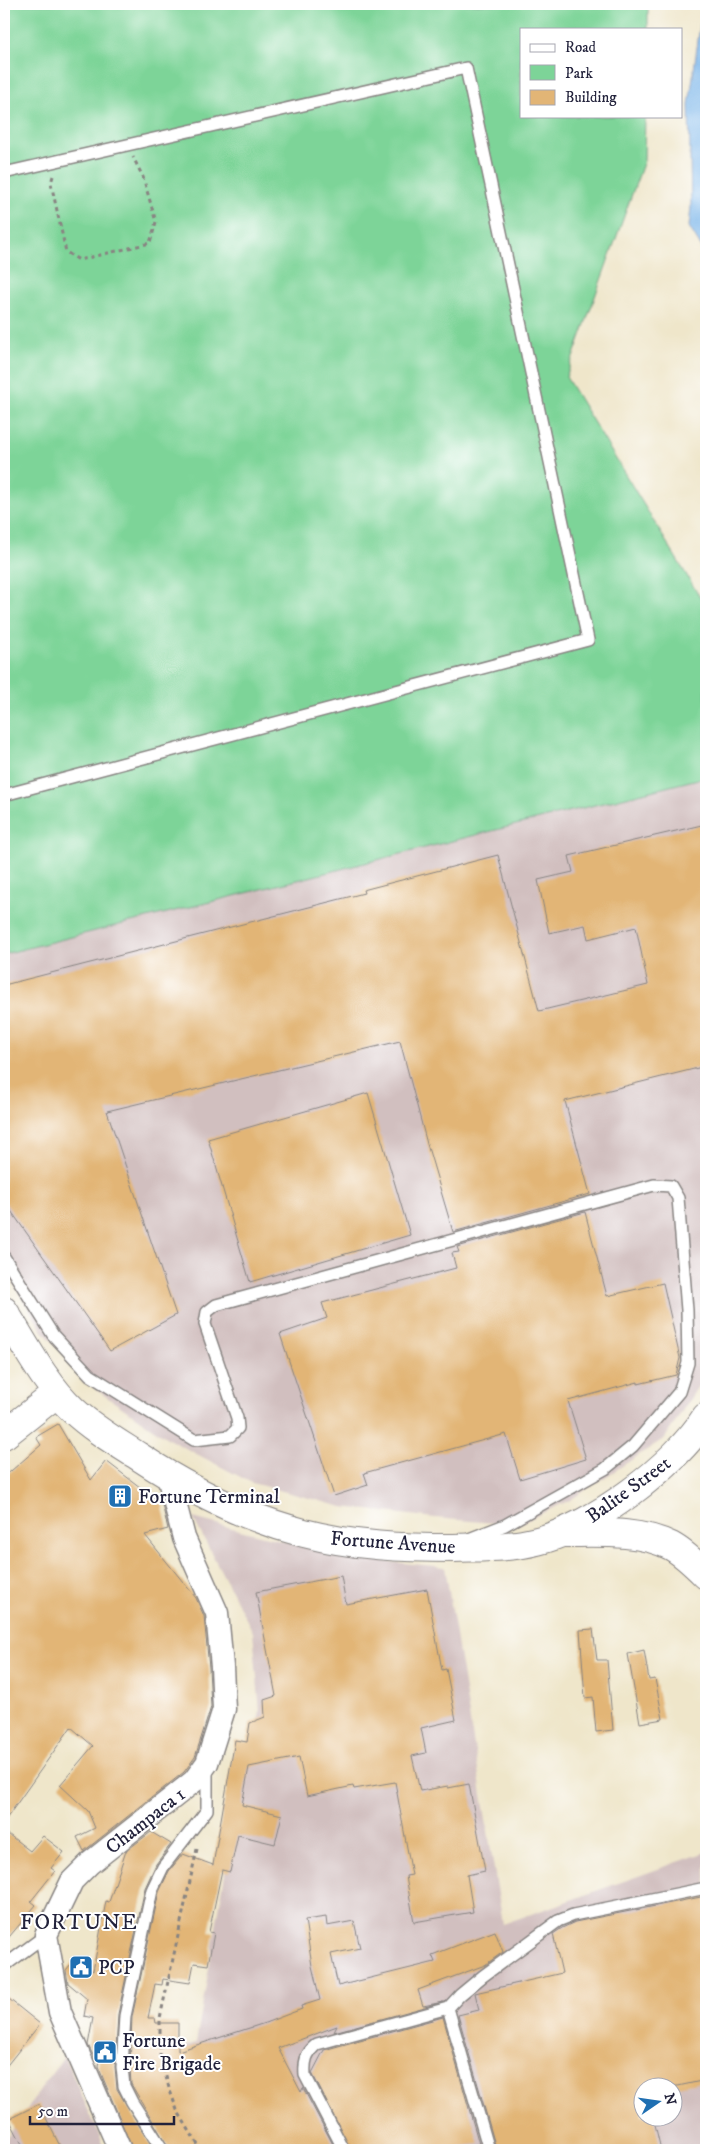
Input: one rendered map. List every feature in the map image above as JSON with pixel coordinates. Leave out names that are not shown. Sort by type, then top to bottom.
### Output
[{"type":"main road","name":"Fortune Avenue","points":[[4,1311],[56,1392],[90,1425],[168,1476],[255,1517],[304,1533],[340,1541],[379,1545],[446,1548],[514,1546],[565,1533]]},
{"type":"main road","points":[[4,1435],[56,1392]]},
{"type":"main road","name":"Balite Street","points":[[565,1533],[643,1482],[676,1454],[699,1429],[706,1417]]},
{"type":"main road","points":[[565,1533],[626,1534],[650,1538],[672,1546],[706,1575]]},
{"type":"street","name":"Champaca 1","points":[[46,1936],[72,1880],[90,1863],[194,1781],[207,1763],[224,1709],[217,1612],[184,1538],[168,1476]]},
{"type":"street","points":[[46,1936],[60,2012],[120,2150]]},
{"type":"lane","points":[[4,173],[128,146],[379,86],[466,68],[588,640],[4,795]]},
{"type":"lane","points":[[4,1257],[53,1335],[90,1375],[194,1440],[230,1436],[238,1428],[237,1418],[205,1324],[207,1312],[216,1305],[654,1185],[672,1186],[678,1198],[687,1310],[688,1363],[679,1392],[634,1446],[605,1469],[505,1525],[446,1548]]},
{"type":"lane","points":[[162,2150],[124,2086],[122,2067],[125,2016],[152,1890],[163,1867],[207,1810],[207,1763]]},
{"type":"lane","points":[[344,2150],[305,2074],[304,2063],[308,2051],[317,2044],[448,2008],[460,1994],[483,1976],[558,1921],[573,1914],[706,1888]]},
{"type":"lane","points":[[4,1966],[46,1936]]},
{"type":"lane","points":[[448,2008],[489,2150]]},
{"type":"path","points":[[60,160],[51,183],[66,252],[79,260],[150,243],[156,222],[143,177],[128,146]]},
{"type":"path","points":[[198,1846],[160,2018],[160,2054],[177,2110],[201,2150]]},
{"type":"shaded area","points":[[706,777],[706,1327],[700,1383],[665,1438],[570,1500],[517,1525],[435,1518],[343,1507],[252,1483],[170,1440],[95,1389],[42,1330],[4,1268],[4,954]]},
{"type":"shaded area","points":[[193,1518],[349,1558],[445,1567],[503,1924],[706,1852],[706,2150],[235,2150],[183,2047],[196,2043],[225,1875],[260,1712],[253,1632]]},
{"type":"shaded area","points":[[64,2056],[106,2150],[4,2150],[4,2142]]},
{"type":"green space","points":[[4,4],[648,4],[648,28],[520,28],[520,118],[645,118],[644,161],[566,377],[706,607],[706,777],[4,954]]},
{"type":"water","points":[[703,4],[706,4],[706,107],[704,134],[706,265],[700,245],[689,227],[691,207],[689,105]]},
{"type":"building","points":[[706,824],[706,1066],[565,1101],[590,1194],[453,1232],[427,1144],[400,1041],[107,1111],[176,1315],[110,1351],[4,1201],[4,985],[364,893],[363,890],[498,855],[539,1011],[648,985],[636,927],[588,939],[585,925],[549,933],[538,880],[573,872],[569,856]]},
{"type":"building","points":[[368,1093],[410,1235],[250,1282],[208,1139]]},
{"type":"building","points":[[585,1212],[607,1296],[663,1283],[680,1358],[676,1375],[638,1384],[638,1382],[568,1401],[586,1459],[520,1479],[506,1434],[364,1473],[368,1485],[334,1496],[280,1334],[327,1318],[322,1303],[456,1268],[452,1253],[459,1252],[457,1247]]},
{"type":"building","points":[[58,1424],[91,1480],[106,1461],[162,1504],[168,1529],[145,1535],[196,1598],[204,1616],[209,1668],[211,1707],[195,1757],[184,1772],[84,1851],[77,1837],[95,1828],[88,1811],[60,1785],[93,1746],[71,1727],[4,1822],[4,1477],[41,1445],[36,1437]]},
{"type":"building","points":[[341,1576],[346,1604],[427,1589],[442,1670],[446,1669],[456,1720],[421,1728],[426,1753],[412,1756],[420,1791],[469,1784],[485,1871],[467,1875],[473,1912],[414,1922],[406,1876],[412,1875],[395,1782],[354,1789],[353,1786],[307,1796],[299,1757],[249,1767],[242,1805],[282,1815],[275,1844],[238,1835],[230,1872],[222,1870],[209,1932],[214,1933],[208,1965],[194,1963],[190,1983],[163,1979],[162,1985],[155,1984],[148,2018],[155,2018],[156,2023],[178,2023],[178,2051],[265,2023],[302,2009],[301,2006],[320,2000],[312,1966],[305,1920],[326,1917],[327,1926],[354,1921],[360,1948],[331,1954],[338,1986],[435,1962],[432,1955],[495,1931],[503,1952],[485,1965],[418,1990],[423,2006],[443,2002],[334,2032],[337,2026],[278,2048],[301,2092],[303,2088],[336,2150],[170,2150],[131,2084],[130,2067],[132,2017],[159,1892],[169,1871],[183,1854],[213,1865],[235,1740],[247,1742],[250,1723],[265,1717],[264,1700],[276,1696],[256,1592]]},
{"type":"building","points":[[593,1629],[597,1660],[607,1660],[613,1730],[596,1732],[593,1697],[585,1698],[580,1630]]},
{"type":"building","points":[[644,1650],[649,1680],[655,1679],[663,1719],[640,1723],[628,1654]]},
{"type":"building","points":[[4,1831],[30,1851],[43,1836],[64,1852],[51,1868],[55,1871],[31,1901],[36,1905],[4,1943]]},
{"type":"building","points":[[151,1832],[171,1844],[156,1864],[145,1888],[118,2014],[115,2067],[117,2089],[154,2150],[133,2150],[98,2066],[99,2060],[95,2059],[88,2045],[93,2018],[84,2016],[87,1999],[68,1983],[66,1970],[76,1958],[93,1971],[106,1901],[109,1902],[126,1851]]},
{"type":"building","points":[[706,1896],[706,2080],[682,2085],[682,2076],[632,2076],[632,2126],[655,2126],[661,2150],[500,2150],[499,2147],[496,2148],[458,2015],[479,2010],[475,1993],[562,1973],[553,1934],[575,1922]]},
{"type":"building","points":[[4,1995],[40,2024],[4,2069]]},
{"type":"building","points":[[443,2017],[479,2144],[456,2147],[458,2150],[351,2150],[312,2073],[324,2050]]},
{"type":"building","points":[[39,2104],[62,2150],[25,2150],[9,2119]]},
{"type":"place","name":"Fortune Terminal","points":[[120,1496]]},
{"type":"place","name":"PCP","points":[[81,1967]]},
{"type":"place","name":"Fortune Fire Brigade","points":[[105,2052]]},
{"type":"district","name":"FORTUNE","points":[[79,1921]]}]
